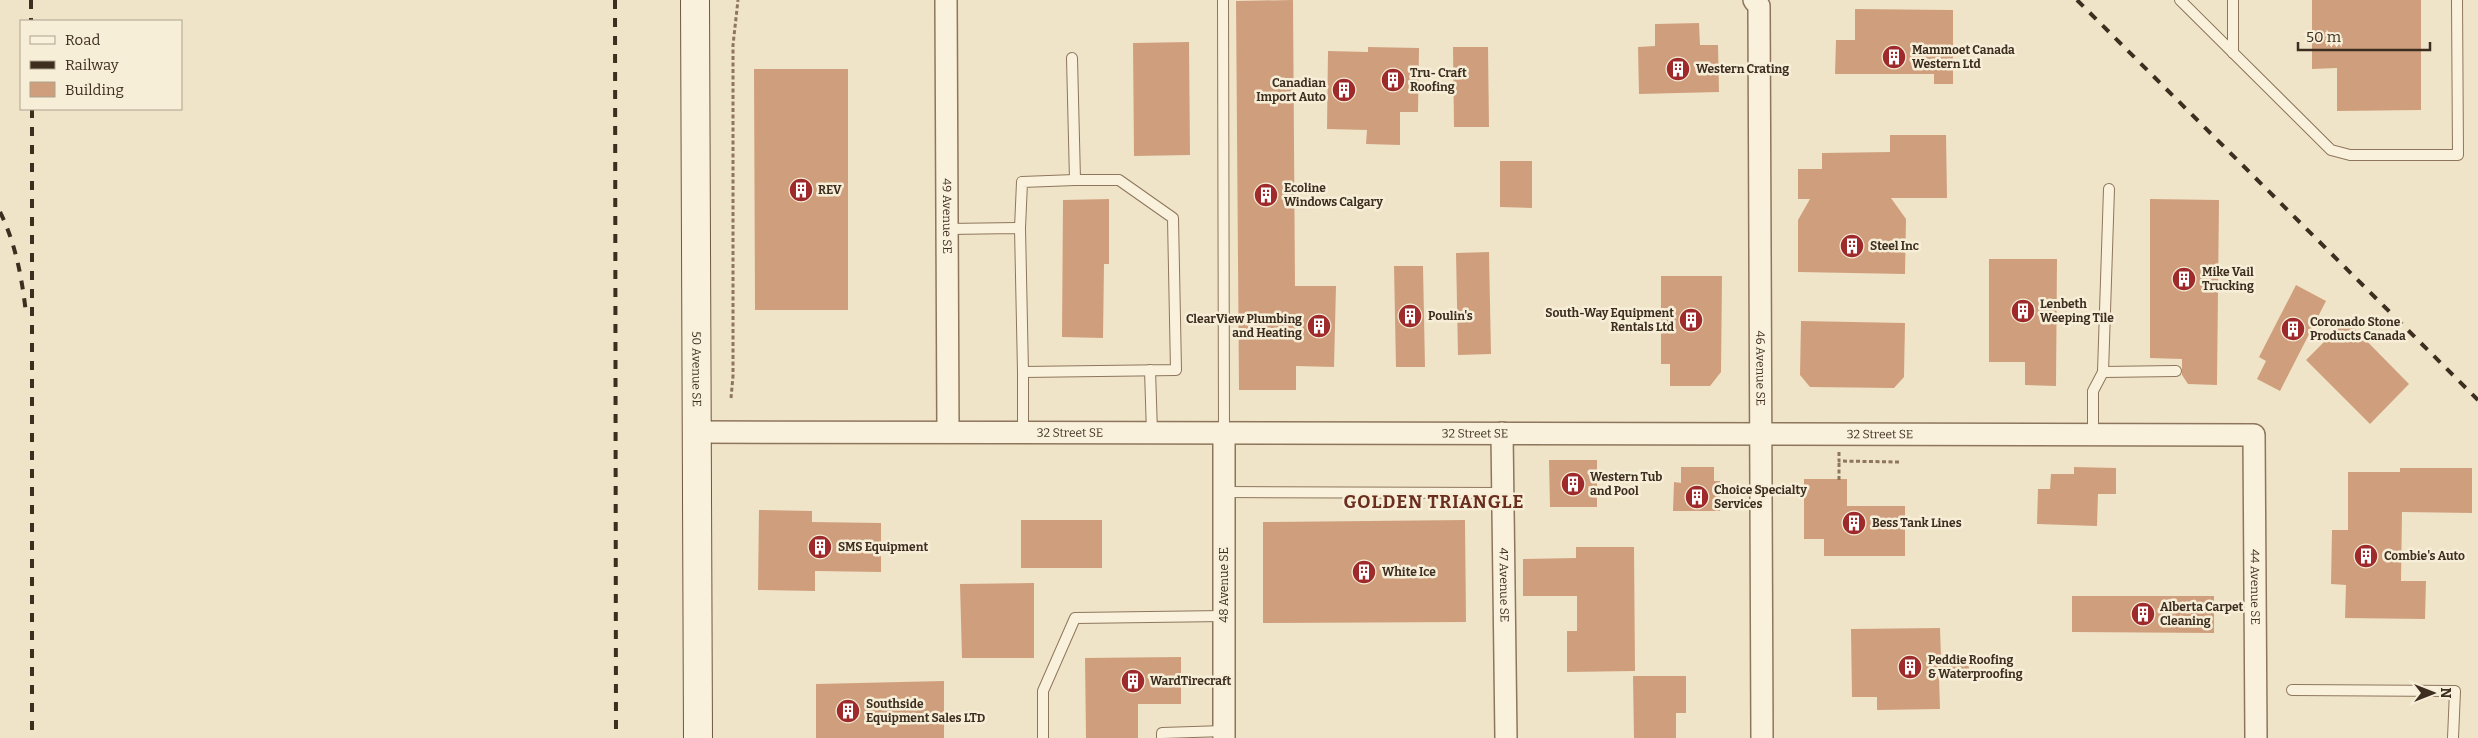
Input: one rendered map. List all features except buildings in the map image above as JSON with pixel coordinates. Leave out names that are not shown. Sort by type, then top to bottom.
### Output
[{"type":"street","name":"50 Avenue SE","points":[[696,0],[698,738]]},
{"type":"street","name":"49 Avenue SE","points":[[946,0],[948,432]]},
{"type":"street","name":"46 Avenue SE","points":[[1754,0],[1759,6],[1762,738]]},
{"type":"street","name":"32 Street SE","points":[[696,432],[2254,435]]},
{"type":"street","name":"48 Avenue SE","points":[[1224,433],[1224,734]]},
{"type":"street","name":"47 Avenue SE","points":[[1502,433],[1506,738]]},
{"type":"street","name":"44 Avenue SE","points":[[2254,435],[2256,738]]},
{"type":"lane","points":[[1223,0],[1224,433]]},
{"type":"lane","points":[[2180,0],[2331,150],[2350,155],[2458,155],[2457,0]]},
{"type":"lane","points":[[2233,0],[2233,53]]},
{"type":"lane","points":[[1072,58],[1075,180]]},
{"type":"lane","points":[[1023,372],[1176,370],[1173,218],[1119,180],[1022,182],[1020,228],[1023,432]]},
{"type":"lane","points":[[2093,434],[2094,391],[2103,372],[2109,189]]},
{"type":"lane","points":[[947,229],[1020,228]]},
{"type":"lane","points":[[1150,370],[1152,433]]},
{"type":"lane","points":[[2103,372],[2176,371]]},
{"type":"lane","points":[[1224,492],[1503,493]]},
{"type":"lane","points":[[1043,738],[1043,691],[1075,618],[1224,616]]},
{"type":"lane","points":[[2292,690],[2455,691],[2453,738]]},
{"type":"lane","points":[[1162,738],[1162,733],[1224,734]]},
{"type":"path","points":[[731,398],[734,376],[733,45],[738,0]]},
{"type":"path","points":[[1839,446],[1839,480]]},
{"type":"path","points":[[1839,461],[1900,462]]},
{"type":"railway","points":[[31,0],[31,20]]},
{"type":"railway","points":[[615,0],[616,738]]},
{"type":"railway","points":[[2077,0],[2478,400]]},
{"type":"railway","points":[[32,110],[32,738]]},
{"type":"railway","points":[[0,212],[6,224],[18,262],[26,313]]},
{"type":"place","name":"Mammoet Canada Western Ltd","points":[[1894,57]]},
{"type":"place","name":"Western Crating","points":[[1678,69]]},
{"type":"place","name":"Tru- Craft Roofing","points":[[1393,80]]},
{"type":"place","name":"Canadian Import Auto","points":[[1344,90]]},
{"type":"place","name":"REV","points":[[801,190]]},
{"type":"place","name":"Ecoline Windows Calgary","points":[[1266,195]]},
{"type":"place","name":"Steel Inc","points":[[1852,246]]},
{"type":"place","name":"Mike Vail Trucking","points":[[2184,279]]},
{"type":"place","name":"Lenbeth Weeping Tile","points":[[2023,311]]},
{"type":"place","name":"Poulin's","points":[[1410,316]]},
{"type":"place","name":"South-Way Equipment Rentals Ltd","points":[[1691,320]]},
{"type":"place","name":"ClearView Plumbing and Heating","points":[[1319,326]]},
{"type":"place","name":"Coronado Stone Products Canada","points":[[2293,329]]},
{"type":"place","name":"Western Tub and Pool","points":[[1573,484]]},
{"type":"place","name":"Choice Specialty Services","points":[[1697,497]]},
{"type":"place","name":"Bess Tank Lines","points":[[1854,523]]},
{"type":"place","name":"SMS Equipment","points":[[820,547]]},
{"type":"place","name":"Combie's Auto","points":[[2366,556]]},
{"type":"place","name":"White Ice","points":[[1364,572]]},
{"type":"place","name":"Alberta Carpet Cleaning","points":[[2143,614]]},
{"type":"place","name":"Peddie Roofing & Waterproofing","points":[[1910,667]]},
{"type":"place","name":"WardTirecraft","points":[[1133,681]]},
{"type":"place","name":"Southside Equipment Sales LTD","points":[[848,711]]},
{"type":"district","name":"GOLDEN TRIANGLE","points":[[1434,502]]}]
